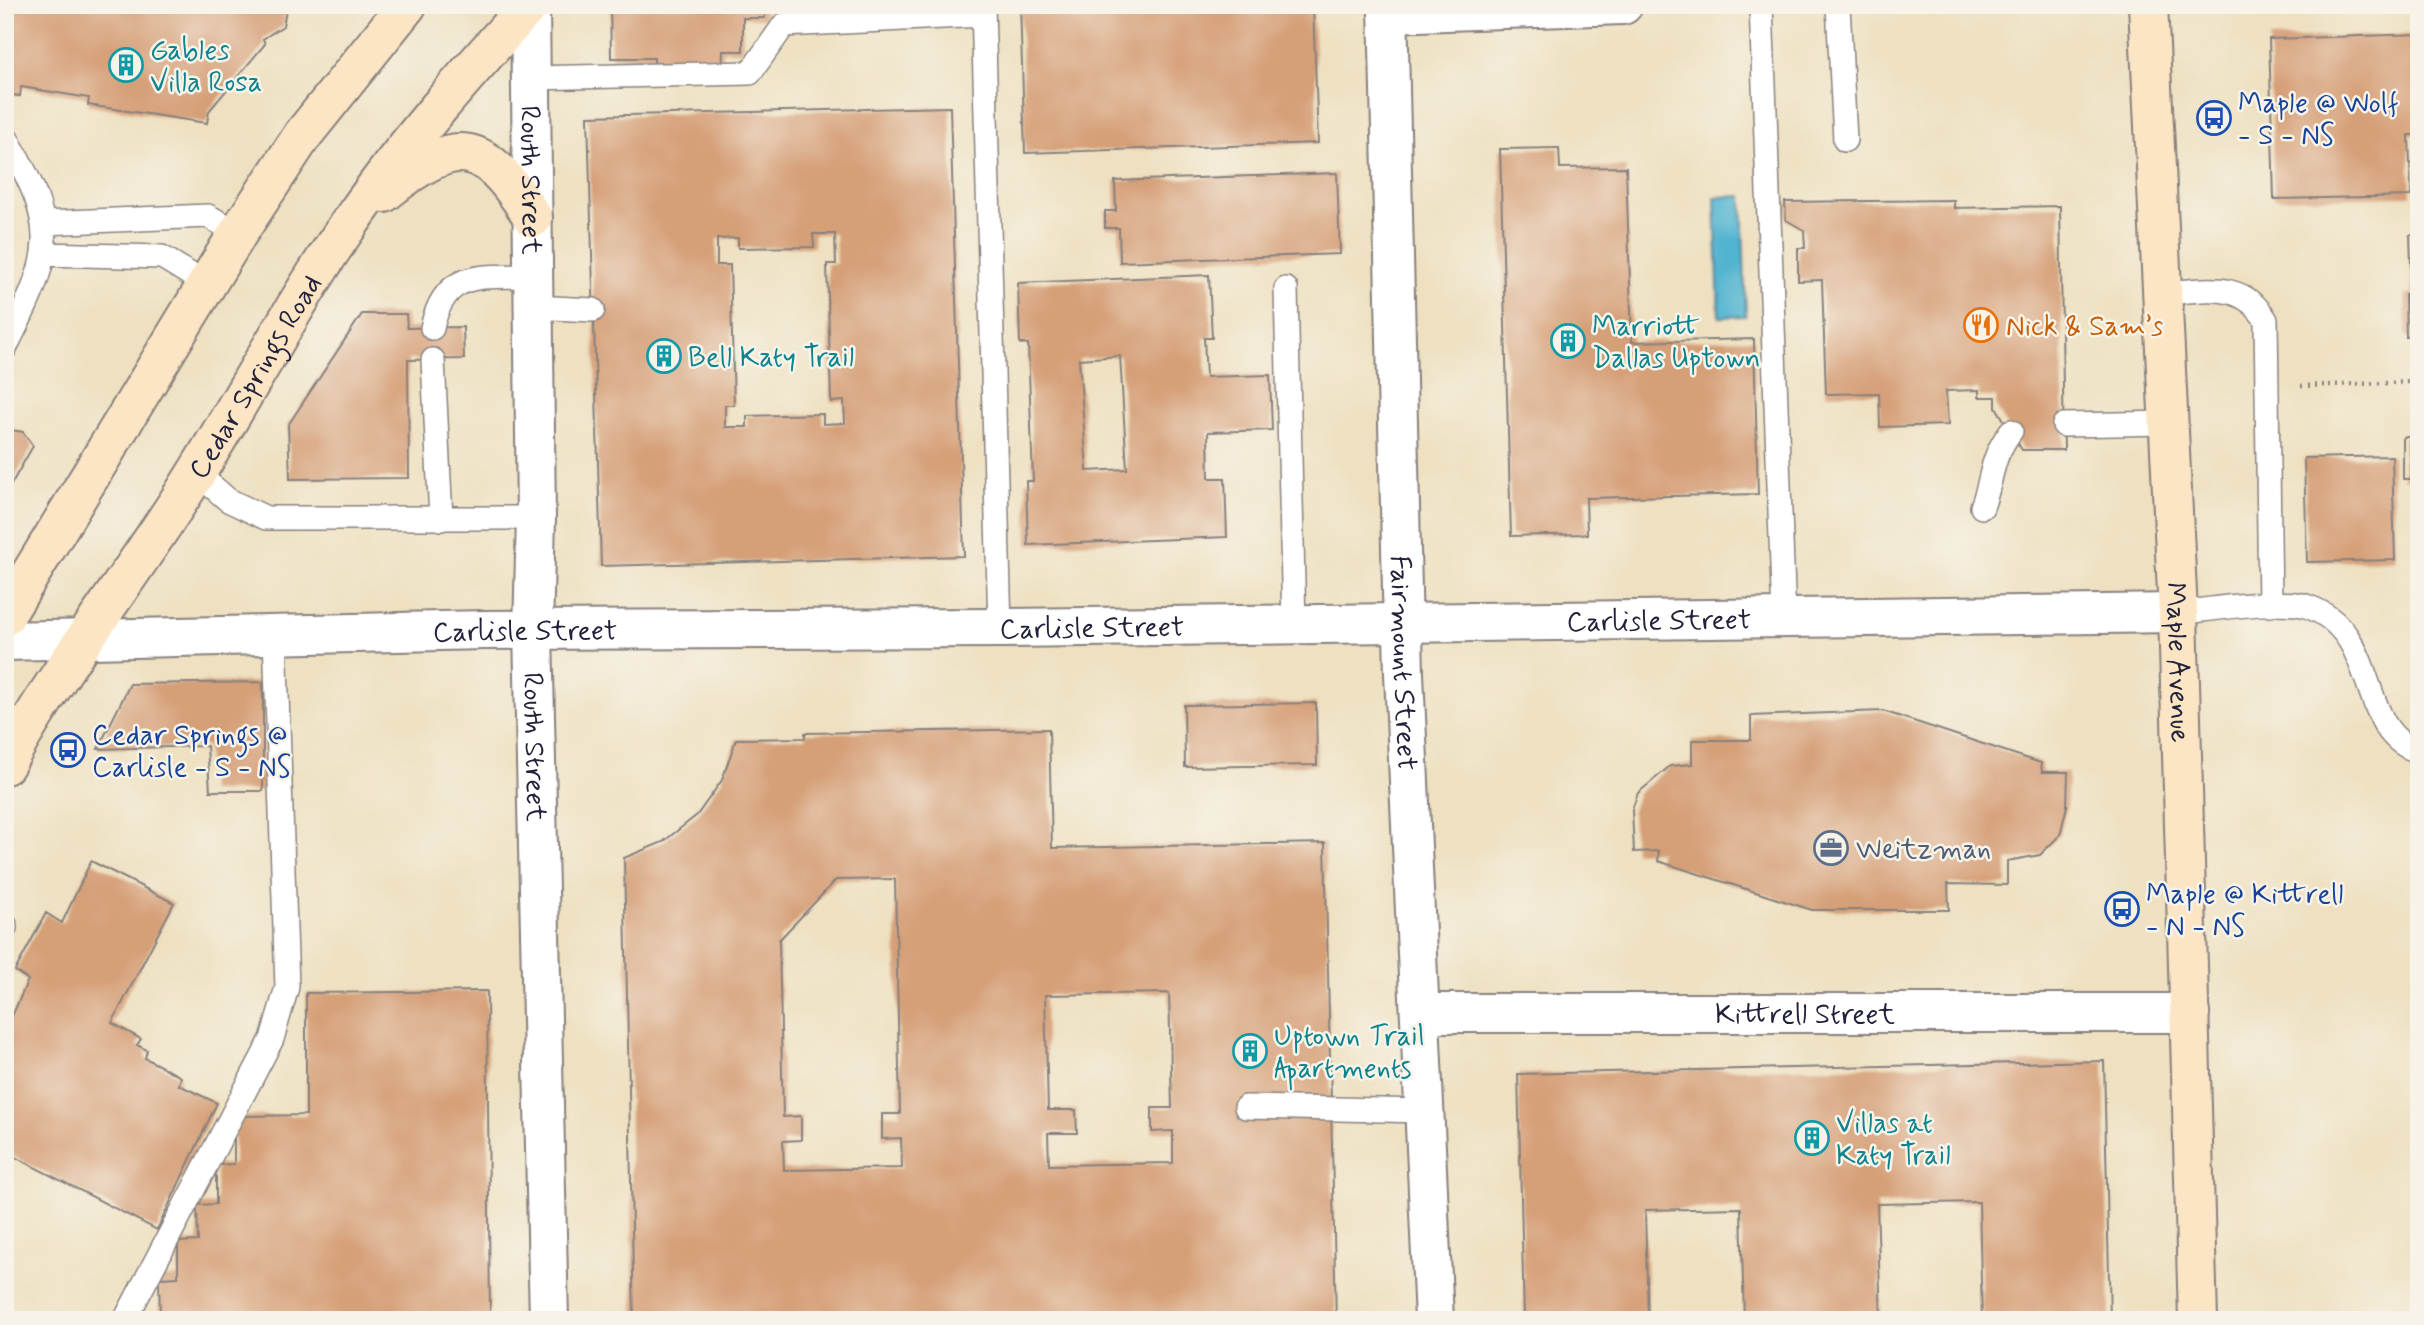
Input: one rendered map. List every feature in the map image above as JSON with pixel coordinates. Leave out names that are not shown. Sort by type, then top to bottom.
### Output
[{"type":"main road","name":"Cedar Springs Road","points":[[5,765],[43,697],[130,576],[197,473],[352,218],[423,123],[529,5]]},
{"type":"main road","name":"Maple Avenue","points":[[2148,5],[2178,613],[2197,1320]]},
{"type":"main road","points":[[5,616],[238,233],[302,136],[400,9]]},
{"type":"main road","points":[[352,218],[410,172],[452,153],[481,157],[493,164],[510,181],[533,218]]},
{"type":"street","name":"Routh Street","points":[[529,5],[536,518],[533,631],[549,1320]]},
{"type":"street","points":[[1388,9],[1623,5]]},
{"type":"street","name":"Fairmount Street","points":[[1388,9],[1404,624],[1434,1320]]},
{"type":"street","name":"Carlisle Street","points":[[5,641],[533,631],[1404,624],[2178,613]]},
{"type":"street","name":"Kittrell Street","points":[[1420,1013],[2190,1013]]},
{"type":"lane","points":[[1761,5],[1784,619]]},
{"type":"lane","points":[[1838,5],[1845,140]]},
{"type":"lane","points":[[531,78],[750,73],[784,24],[983,10],[1000,628]]},
{"type":"lane","points":[[5,136],[31,179],[44,223],[43,254],[30,298],[5,348]]},
{"type":"lane","points":[[44,223],[208,216],[238,233]]},
{"type":"lane","points":[[43,254],[162,257],[206,284]]},
{"type":"lane","points":[[432,328],[437,305],[458,284],[470,278],[534,291],[593,310]]},
{"type":"lane","points":[[1286,289],[1294,625]]},
{"type":"lane","points":[[2163,293],[2224,290],[2238,292],[2256,305],[2266,320],[2270,605]]},
{"type":"lane","points":[[433,360],[441,519]]},
{"type":"lane","points":[[2064,425],[2169,423]]},
{"type":"lane","points":[[1982,507],[1990,486],[1991,467],[1998,448],[2011,431]]},
{"type":"lane","points":[[197,473],[228,500],[266,518],[536,518]]},
{"type":"lane","points":[[2178,613],[2270,605],[2305,606],[2330,619],[2352,640],[2380,718],[2395,737],[2419,751]]},
{"type":"lane","points":[[125,1320],[272,1039],[287,987],[275,636]]},
{"type":"lane","points":[[1246,1107],[1424,1111]]},
{"type":"path","points":[[2268,387],[2414,382]]},
{"type":"water","points":[[1742,196],[1746,316],[1719,317],[1715,197]]},
{"type":"building","name":"Gables Villa Rosa","points":[[5,5],[287,5],[283,26],[263,39],[265,44],[209,111],[207,123],[88,105],[89,98],[21,87],[20,96],[5,94]]},
{"type":"building","points":[[610,5],[765,5],[765,18],[743,18],[743,51],[723,51],[722,70],[654,71],[654,58],[611,58]]},
{"type":"building","points":[[1020,5],[1313,5],[1318,143],[1025,153]]},
{"type":"building","points":[[2419,34],[2419,135],[2409,135],[2411,196],[2274,199],[2269,39]]},
{"type":"building","name":"Bell Katy Trail","points":[[950,107],[964,556],[601,566],[588,116]],"holes":[[[813,234],[835,234],[836,264],[827,264],[831,402],[844,401],[845,423],[823,424],[823,414],[747,416],[747,427],[725,427],[725,405],[734,405],[730,265],[717,265],[717,239],[738,238],[738,248],[814,247]]]},
{"type":"building","name":"Marriott Dallas Uptown","points":[[1559,148],[1560,168],[1626,167],[1632,342],[1754,339],[1758,494],[1586,498],[1587,534],[1511,536],[1500,149]]},
{"type":"building","points":[[1337,173],[1340,254],[1120,262],[1119,228],[1105,228],[1105,211],[1116,211],[1115,181]]},
{"type":"building","points":[[1954,200],[1954,208],[2060,206],[2064,450],[2022,450],[1996,407],[1996,397],[1979,397],[1979,390],[1946,391],[1948,425],[1880,427],[1879,393],[1826,394],[1822,280],[1798,281],[1798,248],[1805,248],[1804,230],[1786,220],[1785,202]]},
{"type":"building","points":[[2410,235],[2419,235],[2419,479],[2403,479],[2403,437],[2415,437],[2413,336],[2406,337],[2405,294],[2412,294]]},
{"type":"building","points":[[1209,275],[1212,338],[1204,338],[1206,377],[1270,375],[1272,430],[1208,432],[1209,478],[1225,478],[1227,537],[1028,545],[1026,481],[1033,481],[1028,344],[1020,344],[1018,283]],"holes":[[[1120,356],[1127,469],[1087,471],[1079,359]]]},
{"type":"building","points":[[362,314],[406,314],[407,328],[463,327],[464,359],[408,360],[409,478],[290,479],[288,425]]},
{"type":"building","points":[[5,429],[23,432],[33,446],[5,495]]},
{"type":"building","points":[[2392,456],[2395,560],[2307,562],[2304,458]]},
{"type":"building","points":[[263,682],[263,791],[210,791],[207,746],[98,749],[130,684]]},
{"type":"building","points":[[1316,703],[1317,765],[1185,767],[1184,705]]},
{"type":"building","points":[[1883,711],[2041,763],[2042,772],[2068,772],[2067,806],[2060,835],[2040,855],[2007,861],[2007,885],[1948,884],[1949,910],[1812,910],[1658,861],[1659,851],[1634,852],[1632,810],[1638,793],[1670,766],[1692,764],[1692,740],[1751,740],[1751,716]]},
{"type":"building","name":"Uptown Trail Apartments","points":[[1049,729],[1052,848],[1325,843],[1336,1320],[634,1320],[624,858],[663,842],[697,815],[722,780],[736,739],[805,738],[805,733]],"holes":[[[895,879],[900,1114],[882,1114],[882,1139],[901,1138],[902,1168],[784,1170],[783,1141],[801,1140],[801,1116],[783,1117],[779,940],[836,880]],[[1169,993],[1172,1108],[1152,1108],[1152,1132],[1173,1131],[1173,1163],[1049,1165],[1048,1133],[1077,1133],[1076,1110],[1048,1110],[1045,995]]]},
{"type":"building","points":[[91,861],[174,903],[112,1023],[141,1039],[137,1045],[147,1050],[145,1058],[181,1077],[179,1085],[217,1103],[157,1230],[5,1152],[5,1032],[28,980],[15,971],[46,913],[62,923]]},
{"type":"building","points":[[487,991],[490,1320],[160,1320],[159,1278],[178,1277],[178,1242],[198,1241],[197,1205],[216,1204],[216,1165],[234,1164],[234,1127],[240,1116],[306,1115],[306,993]]},
{"type":"building","name":"Villas at Katy Trail","points":[[2104,1061],[2110,1320],[1982,1320],[1979,1202],[1877,1204],[1881,1320],[1744,1320],[1741,1208],[1645,1210],[1648,1320],[1524,1320],[1518,1074]]},
{"type":"place","name":"Gables Villa Rosa","points":[[126,65]]},
{"type":"place","name":"Maple @ Wolf - S - NS","points":[[2214,118]]},
{"type":"place","name":"Nick & Sam’s","points":[[1981,325]]},
{"type":"place","name":"Marriott Dallas Uptown","points":[[1568,341]]},
{"type":"place","name":"Bell Katy Trail","points":[[664,356]]},
{"type":"place","name":"Cedar Springs @ Carlisle - S - NS","points":[[68,750]]},
{"type":"place","name":"Weitzman","points":[[1831,848]]},
{"type":"place","name":"Maple @ Kittrell - N - NS","points":[[2122,909]]},
{"type":"place","name":"Uptown Trail Apartments","points":[[1250,1051]]},
{"type":"place","name":"Villas at Katy Trail","points":[[1812,1138]]}]
